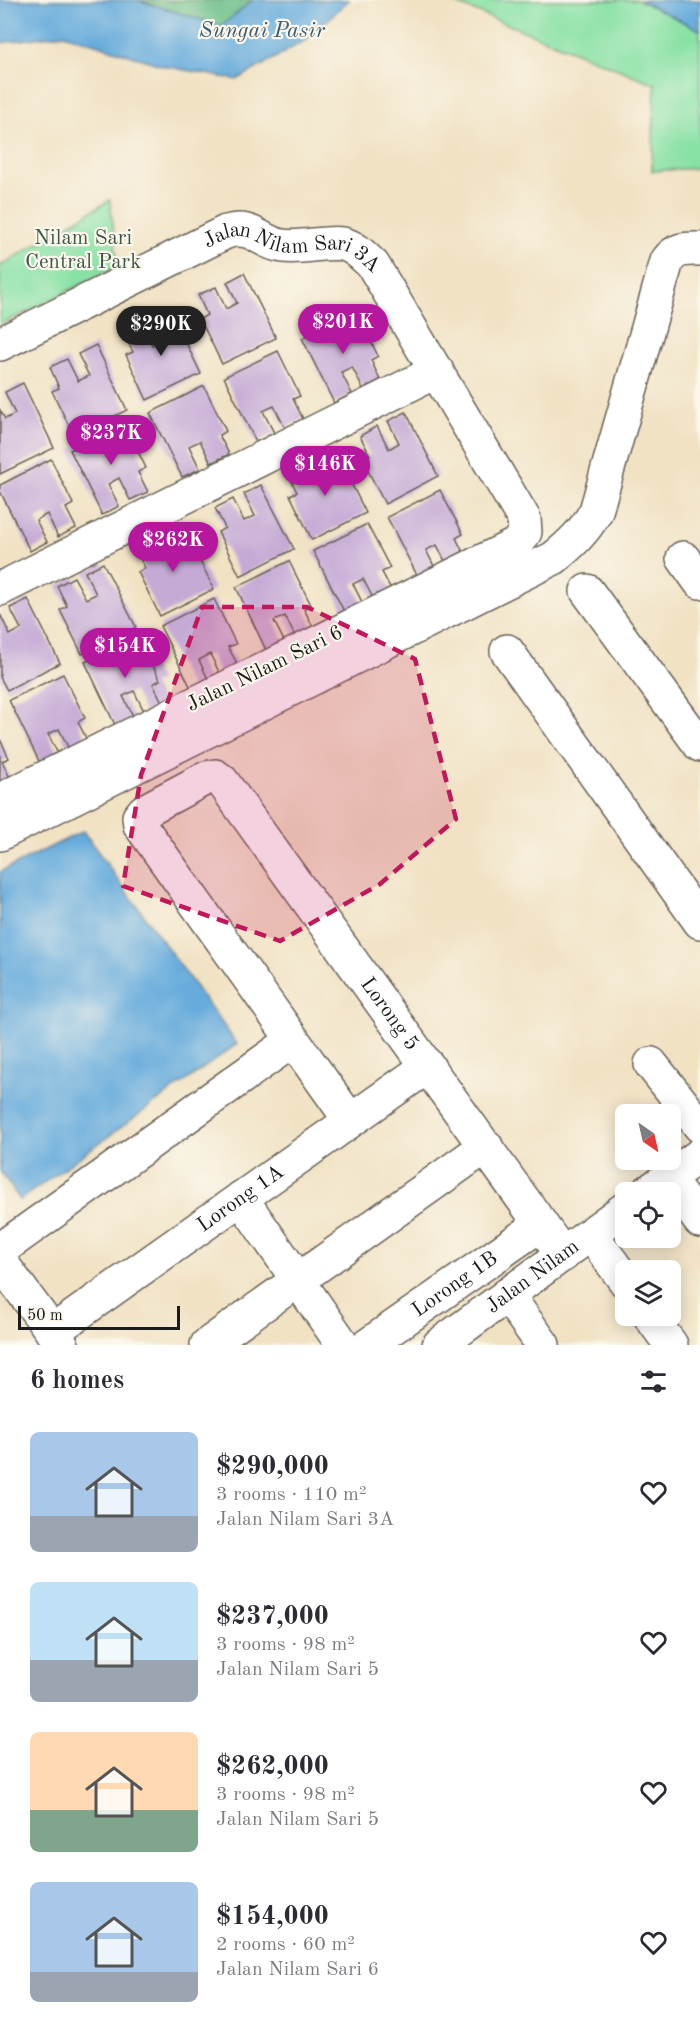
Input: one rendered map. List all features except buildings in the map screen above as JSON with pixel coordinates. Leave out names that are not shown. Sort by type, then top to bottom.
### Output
[{"type":"street","name":"Jalan Nilam Sari 3A","points":[[0,344],[216,237],[239,229],[252,232],[279,246],[343,244],[359,251],[373,265],[524,519],[525,532]]},
{"type":"street","points":[[0,834],[554,558],[571,544],[586,528],[596,511],[667,261],[680,249],[700,249]]},
{"type":"street","points":[[0,589],[437,371]]},
{"type":"street","name":"Jalan Nilam Sari 6","points":[[0,800],[517,544],[525,532]]},
{"type":"street","points":[[587,591],[700,745]]},
{"type":"street","points":[[507,651],[689,883],[700,922]]},
{"type":"street","name":"Lorong 5","points":[[292,1041],[140,825],[139,817],[144,811],[206,778],[215,776],[222,781],[563,1255]]},
{"type":"street","points":[[0,1250],[292,1041],[350,1120]]},
{"type":"street","points":[[651,1064],[700,1126]]},
{"type":"street","name":"Lorong 1A","points":[[57,1338],[241,1198],[428,1066]]},
{"type":"street","points":[[207,1345],[486,1146]]},
{"type":"street","points":[[662,1182],[700,1155]]},
{"type":"street","points":[[241,1198],[344,1345]]},
{"type":"street","points":[[681,1205],[700,1221]]},
{"type":"street","name":"Jalan Nilam","points":[[439,1345],[615,1216]]},
{"type":"street","name":"Lorong 1B","points":[[368,1345],[542,1224]]},
{"type":"street","points":[[591,1234],[615,1267]]},
{"type":"street","points":[[0,1261],[57,1338]]},
{"type":"street","points":[[507,1295],[543,1345]]},
{"type":"street","points":[[657,1326],[671,1345]]},
{"type":"highlighted area","points":[[202,607],[307,607],[415,659],[456,819],[380,884],[280,941],[123,886],[141,775]]},
{"type":"green space","points":[[137,0],[253,0],[222,26]]},
{"type":"green space","points":[[447,0],[639,0],[700,30],[700,168],[652,171],[655,84]]},
{"type":"green space","name":"Nilam Sari Central Park","points":[[110,200],[118,266],[0,325],[0,266]]},
{"type":"water","name":"Sungai Pasir","points":[[0,0],[137,0],[221,26],[253,0],[349,0],[306,40],[237,80],[164,66],[64,34],[0,43]]},
{"type":"water","points":[[639,0],[700,0],[700,30]]},
{"type":"water","points":[[83,831],[237,1044],[20,1200],[0,1171],[0,872]]}]
